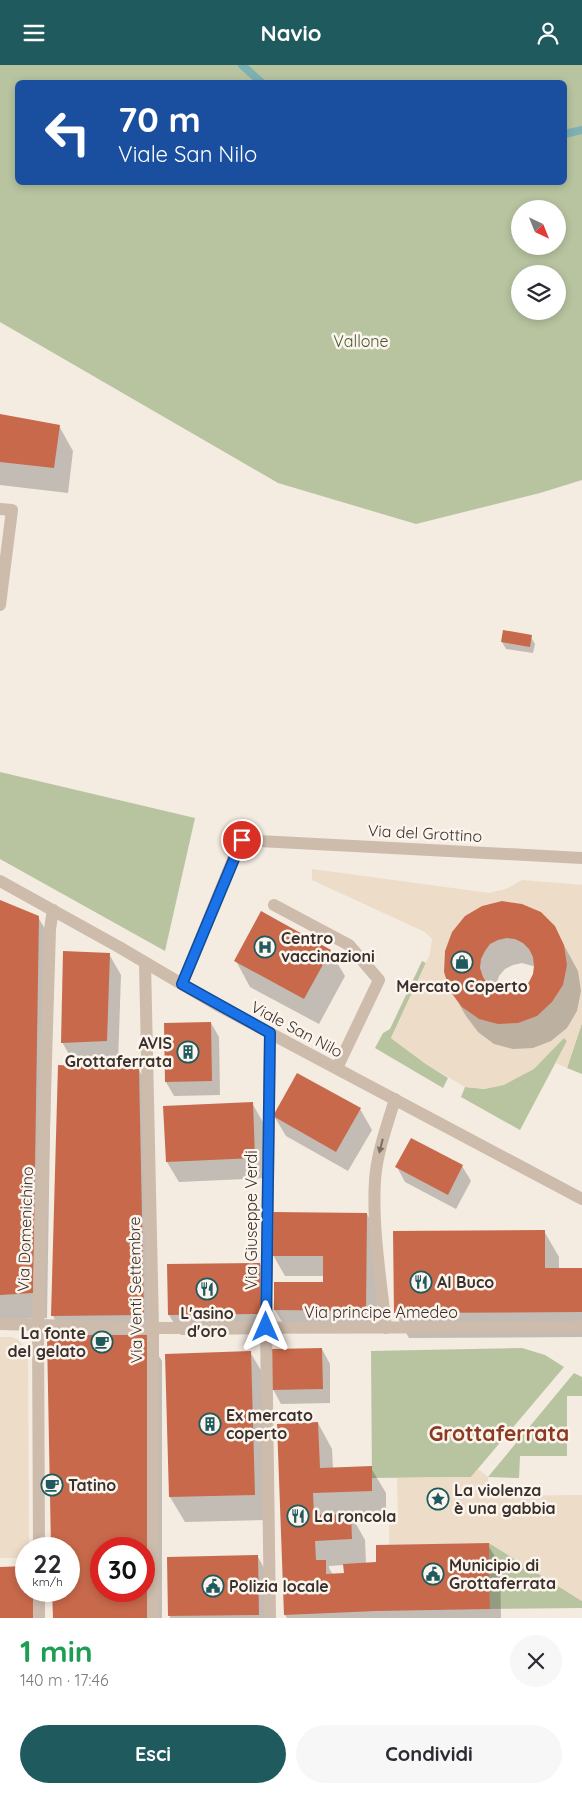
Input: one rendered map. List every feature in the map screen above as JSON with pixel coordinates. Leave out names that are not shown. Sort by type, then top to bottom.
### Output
[{"type":"street","points":[[0,509],[12,510],[0,605]]},
{"type":"street","name":"Via del Grottino","points":[[182,984],[242,840],[582,858]]},
{"type":"street","name":"Viale San Nilo","points":[[0,881],[270,1033],[582,1199]]},
{"type":"street","points":[[274,905],[349,945],[379,980],[337,1068]]},
{"type":"street","name":"Via Domenichino","points":[[39,1537],[38,1324],[52,910]]},
{"type":"street","name":"Via Venti Settembre","points":[[145,963],[153,1328],[153,1618]]},
{"type":"street","name":"Via Giuseppe Verdi","points":[[270,1033],[266,1327],[270,1618]]},
{"type":"street","points":[[386,1329],[378,1247],[375,1181],[380,1149],[395,1099]]},
{"type":"street","name":"Via principe Amedeo","points":[[0,1324],[153,1328],[386,1329],[582,1327]]},
{"type":"street","points":[[39,1602],[39,1618]]},
{"type":"green space","name":"Vallone","points":[[0,65],[582,65],[582,480],[540,493],[416,524],[278,483],[0,322]]},
{"type":"green space","points":[[0,772],[195,818],[165,951],[0,859]]},
{"type":"green space","points":[[422,961],[426,963],[391,1038],[448,1078],[443,1088],[375,1048],[383,1033],[390,1029]]},
{"type":"green space","points":[[582,1023],[582,1074],[567,1068]]},
{"type":"green space","points":[[564,1038],[567,1041],[520,1130],[461,1097],[465,1087],[485,1089]]},
{"type":"green space","points":[[522,1348],[545,1355],[564,1367],[471,1477],[372,1478],[371,1351]]},
{"type":"green space","points":[[574,1373],[582,1377],[582,1396],[567,1396],[567,1456],[520,1456],[519,1478],[488,1477]]},
{"type":"green space","points":[[489,1543],[582,1601],[582,1608],[490,1609]]},
{"type":"shaded area","points":[[312,869],[489,893],[506,889],[522,880],[582,885],[582,1023],[567,1068],[556,1063],[567,1041],[564,1038],[534,1069],[504,1085],[485,1089],[465,1087],[426,1064],[391,1038],[430,954],[432,939],[425,932],[312,880]],"holes":[[[502,901],[522,904],[541,912],[555,926],[564,945],[567,965],[563,985],[552,1002],[537,1016],[518,1023],[498,1024],[479,1019],[462,1007],[450,991],[444,972],[445,951],[452,932],[465,916],[482,906]]]},
{"type":"shaded area","points":[[0,1337],[11,1337],[17,1339],[26,1348],[28,1354],[29,1537],[15,1537],[15,1558],[0,1558]]},
{"type":"shaded area","points":[[478,1469],[488,1477],[489,1496],[582,1495],[582,1601],[489,1543],[389,1545],[389,1516],[398,1515],[397,1478],[471,1477]]},
{"type":"building","points":[[0,414],[60,425],[54,468],[0,462]]},
{"type":"building","points":[[503,630],[532,635],[530,647],[501,642]]},
{"type":"building","points":[[0,900],[39,916],[33,1293],[0,1295]]},
{"type":"building","name":"Mercato Coperto","points":[[502,901],[522,904],[541,912],[555,926],[564,945],[567,965],[563,985],[552,1002],[537,1016],[518,1023],[498,1024],[479,1019],[462,1007],[450,991],[444,972],[445,951],[452,932],[465,916],[482,906]],"holes":[[[507,938],[515,939],[529,949],[533,957],[533,974],[529,982],[522,988],[504,993],[488,985],[480,968],[481,959],[490,944]]]},
{"type":"building","points":[[261,911],[331,950],[304,999],[234,961]]},
{"type":"building","points":[[63,951],[110,953],[107,1041],[61,1043]]},
{"type":"building","name":"AVIS Grottaferrata","points":[[211,1022],[212,1081],[165,1082],[164,1023]]},
{"type":"building","points":[[58,1065],[139,1069],[144,1315],[51,1316]]},
{"type":"building","points":[[297,1073],[361,1108],[336,1152],[273,1116]]},
{"type":"building","points":[[253,1102],[255,1158],[166,1162],[163,1106]]},
{"type":"building","points":[[411,1138],[463,1165],[448,1195],[395,1167]]},
{"type":"building","points":[[272,1212],[367,1213],[366,1311],[274,1310],[274,1282],[323,1282],[323,1256],[272,1256]]},
{"type":"building","points":[[545,1230],[545,1268],[582,1268],[582,1312],[394,1313],[393,1231]]},
{"type":"building","points":[[260,1263],[261,1314],[168,1315],[167,1264]]},
{"type":"building","points":[[47,1335],[148,1335],[149,1537],[90,1537],[90,1602],[149,1602],[149,1618],[53,1618],[52,1602],[80,1602],[80,1537],[51,1537]]},
{"type":"building","points":[[322,1348],[323,1389],[272,1390],[271,1349]]},
{"type":"building","name":"Ex mercato coperto","points":[[251,1351],[255,1495],[169,1497],[165,1354]]},
{"type":"building","points":[[318,1422],[320,1468],[372,1466],[372,1491],[313,1493],[314,1515],[351,1514],[352,1539],[315,1541],[316,1560],[326,1560],[326,1574],[344,1573],[343,1564],[376,1562],[376,1545],[489,1543],[490,1609],[284,1615],[277,1424]]},
{"type":"building","name":"Polizia locale","points":[[258,1555],[259,1615],[168,1616],[167,1557]]},
{"type":"building","points":[[15,1566],[15,1602],[34,1602],[34,1618],[0,1618],[0,1567]]},
{"type":"waterway","points":[[242,65],[259,80]]},
{"type":"waterway","points":[[567,134],[582,130]]},
{"type":"place","name":"Centro vaccinazioni","points":[[265,947]]},
{"type":"place","name":"Mercato Coperto","points":[[462,962]]},
{"type":"place","name":"AVIS Grottaferrata","points":[[188,1052]]},
{"type":"place","name":"Al Buco","points":[[421,1282]]},
{"type":"place","name":"L'asino d'oro","points":[[207,1289]]},
{"type":"place","name":"La fonte del gelato","points":[[102,1342]]},
{"type":"place","name":"Ex mercato coperto","points":[[210,1424]]},
{"type":"place","name":"Tatino","points":[[52,1485]]},
{"type":"place","name":"La violenza è una gabbia","points":[[438,1499]]},
{"type":"place","name":"La roncola","points":[[298,1516]]},
{"type":"place","name":"Municipio di Grottaferrata","points":[[433,1574]]},
{"type":"place","name":"Polizia locale","points":[[213,1586]]},
{"type":"district","name":"Grottaferrata","points":[[499,1433]]},
{"type":"route","points":[[242,840],[182,984],[270,1033],[266,1327]]}]
